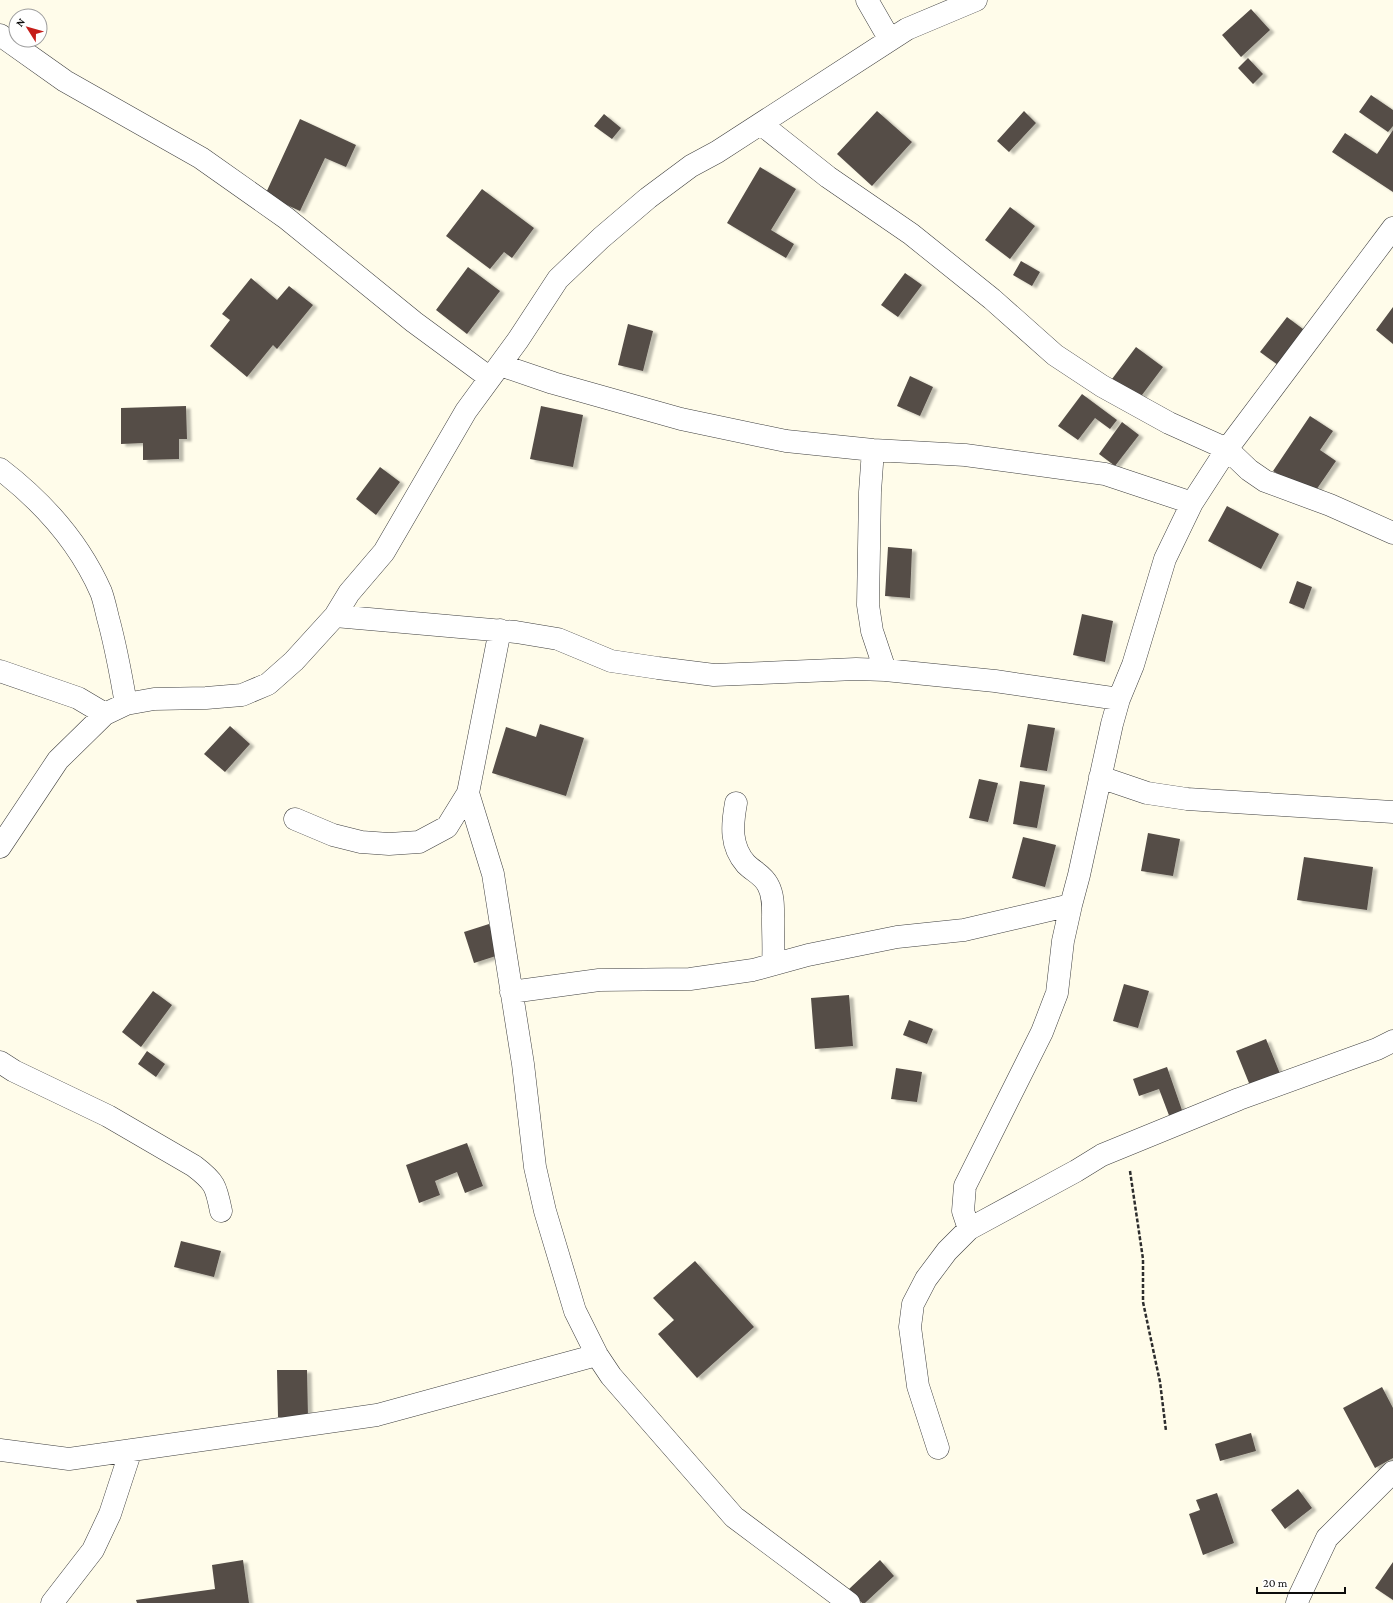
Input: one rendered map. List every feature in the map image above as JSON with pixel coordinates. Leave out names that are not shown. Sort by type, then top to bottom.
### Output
[{"type":"street","points":[[867,0],[890,40]]},
{"type":"street","points":[[0,847],[58,760],[105,714],[126,704],[154,699],[206,698],[242,695],[268,684],[294,662],[335,616],[349,592],[384,552],[466,411],[495,372],[558,279],[601,238],[648,198],[691,166],[717,152],[890,40],[908,30],[976,0]]},
{"type":"street","points":[[0,35],[65,81],[201,158],[286,218],[414,322],[495,372],[553,383],[681,419],[786,441],[873,450],[965,455],[1105,474],[1192,503]]},
{"type":"street","points":[[760,124],[828,176],[911,234],[992,299],[1055,355],[1102,386],[1169,423],[1227,449],[1249,470],[1266,481],[1330,505],[1393,533]]},
{"type":"street","points":[[969,1229],[963,1211],[966,1186],[1042,1032],[1057,993],[1063,941],[1112,724],[1119,699],[1133,665],[1165,559],[1192,503],[1227,449],[1393,228]]},
{"type":"street","points":[[873,450],[870,492],[868,605],[872,631],[885,670]]},
{"type":"street","points":[[0,469],[23,486],[51,514],[83,557],[104,601],[116,647],[126,704]]},
{"type":"street","points":[[335,616],[500,630],[558,639],[612,661],[714,675],[856,669],[885,670],[996,681],[1119,699]]},
{"type":"street","points":[[294,819],[333,835],[361,842],[389,844],[420,842],[447,827],[468,792],[500,630]]},
{"type":"street","points":[[0,671],[78,698],[105,714]]},
{"type":"street","points":[[1100,777],[1147,793],[1186,799],[1393,812]]},
{"type":"street","points":[[468,792],[493,874],[523,1064],[535,1167],[545,1211],[575,1311],[611,1376],[734,1517],[850,1603]]},
{"type":"street","points":[[736,803],[732,830],[738,852],[746,864],[763,876],[769,886],[772,899],[774,944],[773,964]]},
{"type":"street","points":[[511,992],[599,980],[690,979],[753,970],[808,955],[897,937],[964,930],[1071,905]]},
{"type":"street","points":[[938,1448],[918,1386],[910,1327],[913,1304],[926,1279],[947,1251],[969,1229],[1076,1171],[1102,1155],[1239,1099],[1377,1049],[1393,1041]]},
{"type":"street","points":[[0,1062],[14,1071],[108,1116],[194,1166],[207,1177],[217,1190],[221,1211]]},
{"type":"street","points":[[0,1450],[69,1459],[377,1415],[598,1355]]},
{"type":"street","points":[[52,1603],[93,1550],[110,1514],[130,1450]]},
{"type":"street","points":[[1297,1603],[1327,1538],[1393,1472]]},
{"type":"path","points":[[1126,1145],[1143,1259],[1143,1302],[1160,1382],[1166,1431]]},
{"type":"building","points":[[1251,9],[1270,30],[1241,57],[1222,35]]},
{"type":"building","points":[[1248,58],[1263,74],[1253,84],[1238,68]]},
{"type":"building","points":[[1371,95],[1393,110],[1393,126],[1388,132],[1359,112]]},
{"type":"building","points":[[877,111],[912,142],[872,186],[837,154]]},
{"type":"building","points":[[1024,111],[1036,123],[1009,152],[997,141]]},
{"type":"building","points":[[604,114],[621,128],[612,139],[594,126]]},
{"type":"building","points":[[300,119],[356,145],[346,167],[325,158],[300,211],[265,195]]},
{"type":"building","points":[[1393,130],[1393,192],[1332,152],[1345,133],[1377,154]]},
{"type":"building","points":[[760,167],[796,189],[771,230],[794,244],[786,258],[727,223]]},
{"type":"building","points":[[482,189],[534,228],[512,258],[504,252],[490,269],[446,236]]},
{"type":"building","points":[[1010,207],[1035,226],[1010,259],[985,240]]},
{"type":"building","points":[[1021,261],[1040,272],[1032,286],[1013,275]]},
{"type":"building","points":[[468,267],[500,291],[467,334],[436,310]]},
{"type":"building","points":[[905,273],[922,285],[898,317],[881,305]]},
{"type":"building","points":[[251,278],[277,300],[289,286],[313,305],[277,349],[273,345],[247,377],[210,346],[230,320],[222,314]]},
{"type":"building","points":[[1393,307],[1393,344],[1376,330]]},
{"type":"building","points":[[1287,317],[1311,335],[1285,370],[1260,352]]},
{"type":"building","points":[[628,324],[653,331],[643,371],[618,365]]},
{"type":"building","points":[[1136,347],[1163,367],[1139,399],[1112,379]]},
{"type":"building","points":[[910,376],[933,387],[920,416],[897,406]]},
{"type":"building","points":[[1082,394],[1117,420],[1110,429],[1095,418],[1078,440],[1058,426]]},
{"type":"building","points":[[186,406],[187,439],[179,439],[179,459],[143,460],[143,443],[121,444],[121,408]]},
{"type":"building","points":[[541,406],[583,415],[573,467],[530,459]]},
{"type":"building","points":[[1310,416],[1333,431],[1320,450],[1336,461],[1312,496],[1273,471]]},
{"type":"building","points":[[1122,422],[1139,435],[1115,466],[1099,454]]},
{"type":"building","points":[[380,467],[400,482],[376,515],[356,499]]},
{"type":"building","points":[[1227,506],[1279,534],[1261,569],[1208,541]]},
{"type":"building","points":[[888,547],[912,549],[910,598],[885,596]]},
{"type":"building","points":[[1297,581],[1312,587],[1304,609],[1289,603]]},
{"type":"building","points":[[1082,614],[1113,621],[1105,662],[1073,655]]},
{"type":"building","points":[[540,724],[584,738],[566,796],[492,773],[506,727],[536,737]]},
{"type":"building","points":[[1028,724],[1055,728],[1047,771],[1020,767]]},
{"type":"building","points":[[230,726],[250,744],[225,772],[204,754]]},
{"type":"building","points":[[979,779],[998,783],[988,822],[969,818]]},
{"type":"building","points":[[1020,781],[1045,785],[1037,828],[1013,824]]},
{"type":"building","points":[[1148,833],[1180,839],[1173,876],[1141,871]]},
{"type":"building","points":[[1023,837],[1056,845],[1045,887],[1012,878]]},
{"type":"building","points":[[1304,857],[1373,867],[1367,910],[1297,900]]},
{"type":"building","points":[[489,924],[499,955],[474,963],[464,932]]},
{"type":"building","points":[[1124,984],[1149,991],[1138,1028],[1113,1021]]},
{"type":"building","points":[[153,991],[172,1005],[141,1047],[122,1032]]},
{"type":"building","points":[[849,995],[853,1046],[815,1049],[811,998]]},
{"type":"building","points":[[909,1020],[933,1029],[927,1044],[903,1035]]},
{"type":"building","points":[[1266,1039],[1283,1081],[1253,1093],[1236,1051]]},
{"type":"building","points":[[147,1051],[165,1064],[156,1077],[138,1064]]},
{"type":"building","points":[[1167,1067],[1183,1113],[1170,1118],[1159,1089],[1139,1096],[1133,1079]]},
{"type":"building","points":[[896,1068],[922,1072],[917,1102],[891,1099]]},
{"type":"building","points":[[467,1143],[483,1186],[465,1193],[457,1172],[435,1181],[440,1195],[419,1203],[406,1165]]},
{"type":"building","points":[[181,1241],[221,1251],[214,1277],[174,1267]]},
{"type":"building","points":[[695,1261],[754,1327],[697,1378],[658,1334],[674,1320],[653,1298]]},
{"type":"building","points":[[277,1370],[307,1370],[308,1417],[278,1417]]},
{"type":"building","points":[[1382,1387],[1393,1408],[1393,1458],[1375,1468],[1343,1408]]},
{"type":"building","points":[[1251,1433],[1256,1451],[1220,1461],[1215,1444]]},
{"type":"building","points":[[1298,1489],[1312,1508],[1285,1529],[1271,1510]]},
{"type":"building","points":[[1217,1493],[1234,1543],[1203,1555],[1189,1514],[1200,1510],[1196,1500]]},
{"type":"building","points":[[243,1560],[249,1603],[137,1603],[136,1600],[215,1589],[212,1565]]},
{"type":"building","points":[[880,1560],[894,1576],[865,1603],[862,1603],[849,1589]]},
{"type":"building","points":[[1393,1562],[1393,1600],[1375,1588]]}]
